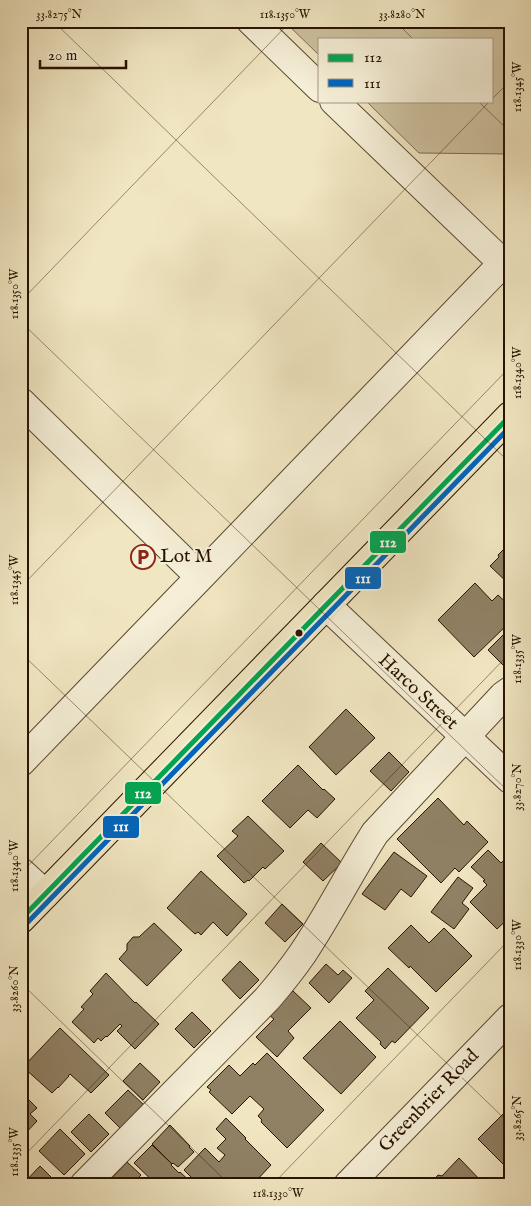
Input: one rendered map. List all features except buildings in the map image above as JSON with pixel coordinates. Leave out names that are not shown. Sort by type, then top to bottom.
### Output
[{"type":"main road","points":[[21,919],[510,416]]},
{"type":"street","points":[[251,21],[318,86]]},
{"type":"street","points":[[21,762],[506,267],[335,102]]},
{"type":"street","points":[[21,402],[200,578]]},
{"type":"street","name":"Harco Street","points":[[326,605],[510,779]]},
{"type":"street","points":[[84,1185],[288,975],[304,952],[358,858],[375,833],[503,696],[510,691]]},
{"type":"street","points":[[21,872],[45,894]]},
{"type":"street","name":"Greenbrier Road","points":[[348,1185],[510,1018]]},
{"type":"shaded area","points":[[284,21],[510,21],[510,154],[419,153],[367,102],[494,102],[494,38],[318,38],[318,54]]},
{"type":"transit line","name":"112","points":[[21,919],[510,416]]},
{"type":"transit line","name":"111","points":[[26,924],[510,427]]},
{"type":"place","name":"Lot M","points":[[143,557]]}]
